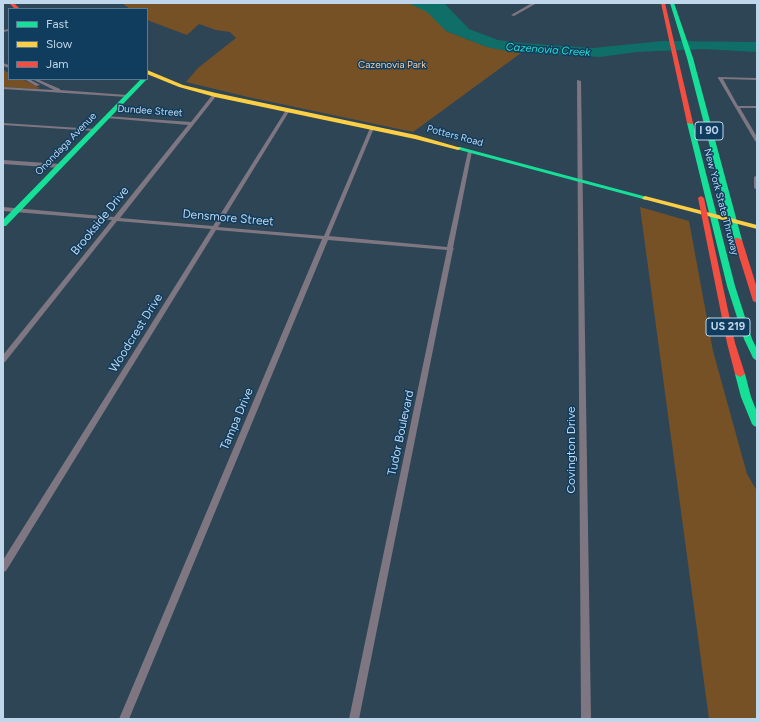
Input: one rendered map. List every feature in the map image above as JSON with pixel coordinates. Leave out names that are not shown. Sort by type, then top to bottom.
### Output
[{"type":"main road","name":"New York State Thruway","points":[[663,3],[695,145]]},
{"type":"main road","name":"New York State Thruway","points":[[672,3],[690,58],[737,237],[757,301]]},
{"type":"main road","name":"Potters Road","points":[[148,75],[181,86],[215,94],[470,151],[757,227]]},
{"type":"main road","name":"Onondaga Avenue","points":[[3,224],[142,80]]},
{"type":"main road","name":"US 219","points":[[695,145],[692,156],[706,198],[707,228],[731,343],[746,397],[757,424]]},
{"type":"main road","name":"New York State Thruway","points":[[706,198],[718,232],[731,286],[748,339],[757,358]]},
{"type":"street","points":[[513,15],[535,3]]},
{"type":"street","points":[[757,79],[720,78],[757,140]]},
{"type":"street","points":[[28,80],[52,92]]},
{"type":"street","points":[[36,80],[62,92]]},
{"type":"street","name":"Covington Drive","points":[[579,81],[586,719]]},
{"type":"street","points":[[3,88],[128,96]]},
{"type":"street","name":"Brookside Drive","points":[[3,360],[215,94]]},
{"type":"street","points":[[737,107],[757,108]]},
{"type":"street","name":"Woodcrest Drive","points":[[3,568],[121,376],[288,110]]},
{"type":"street","name":"Dundee Street","points":[[107,117],[192,124]]},
{"type":"street","points":[[3,124],[95,130]]},
{"type":"street","name":"Tampa Drive","points":[[124,719],[372,128]]},
{"type":"street","name":"Tudor Boulevard","points":[[354,719],[470,151]]},
{"type":"street","points":[[3,162],[60,166]]},
{"type":"street","points":[[757,179],[757,188]]},
{"type":"street","name":"Densmore Street","points":[[3,209],[451,248]]},
{"type":"green space","name":"Cazenovia Park","points":[[122,3],[415,3],[427,9],[446,31],[487,47],[521,53],[413,132],[248,97],[186,82],[198,68],[236,38],[230,32],[216,30],[199,24],[187,35],[148,20],[148,8],[129,8]]},
{"type":"green space","points":[[3,70],[8,72],[8,80],[24,80],[40,88],[36,89],[3,87]]},
{"type":"green space","points":[[640,207],[689,221],[713,351],[747,474],[757,491],[757,719],[709,719]]},
{"type":"water","name":"Cazenovia Creek","points":[[408,3],[444,3],[469,29],[498,40],[593,48],[663,41],[757,42],[757,52],[703,49],[637,52],[600,57],[512,52],[487,47],[446,31],[427,12]]},
{"type":"traffic: fast","points":[[672,3],[690,58],[738,240]]},
{"type":"traffic: fast","points":[[3,224],[143,80]]},
{"type":"traffic: fast","points":[[690,123],[731,286],[748,339],[757,358]]},
{"type":"traffic: fast","points":[[458,148],[645,198]]},
{"type":"traffic: fast","points":[[740,374],[746,397],[757,424]]},
{"type":"traffic: slow","points":[[148,72],[181,86],[215,95],[416,137],[458,148]]},
{"type":"traffic: slow","points":[[645,198],[757,227]]},
{"type":"traffic: jam","points":[[11,3],[17,8]]},
{"type":"traffic: jam","points":[[663,3],[690,123]]},
{"type":"traffic: jam","points":[[701,198],[731,343],[740,374]]},
{"type":"traffic: jam","points":[[738,240],[757,301]]}]
